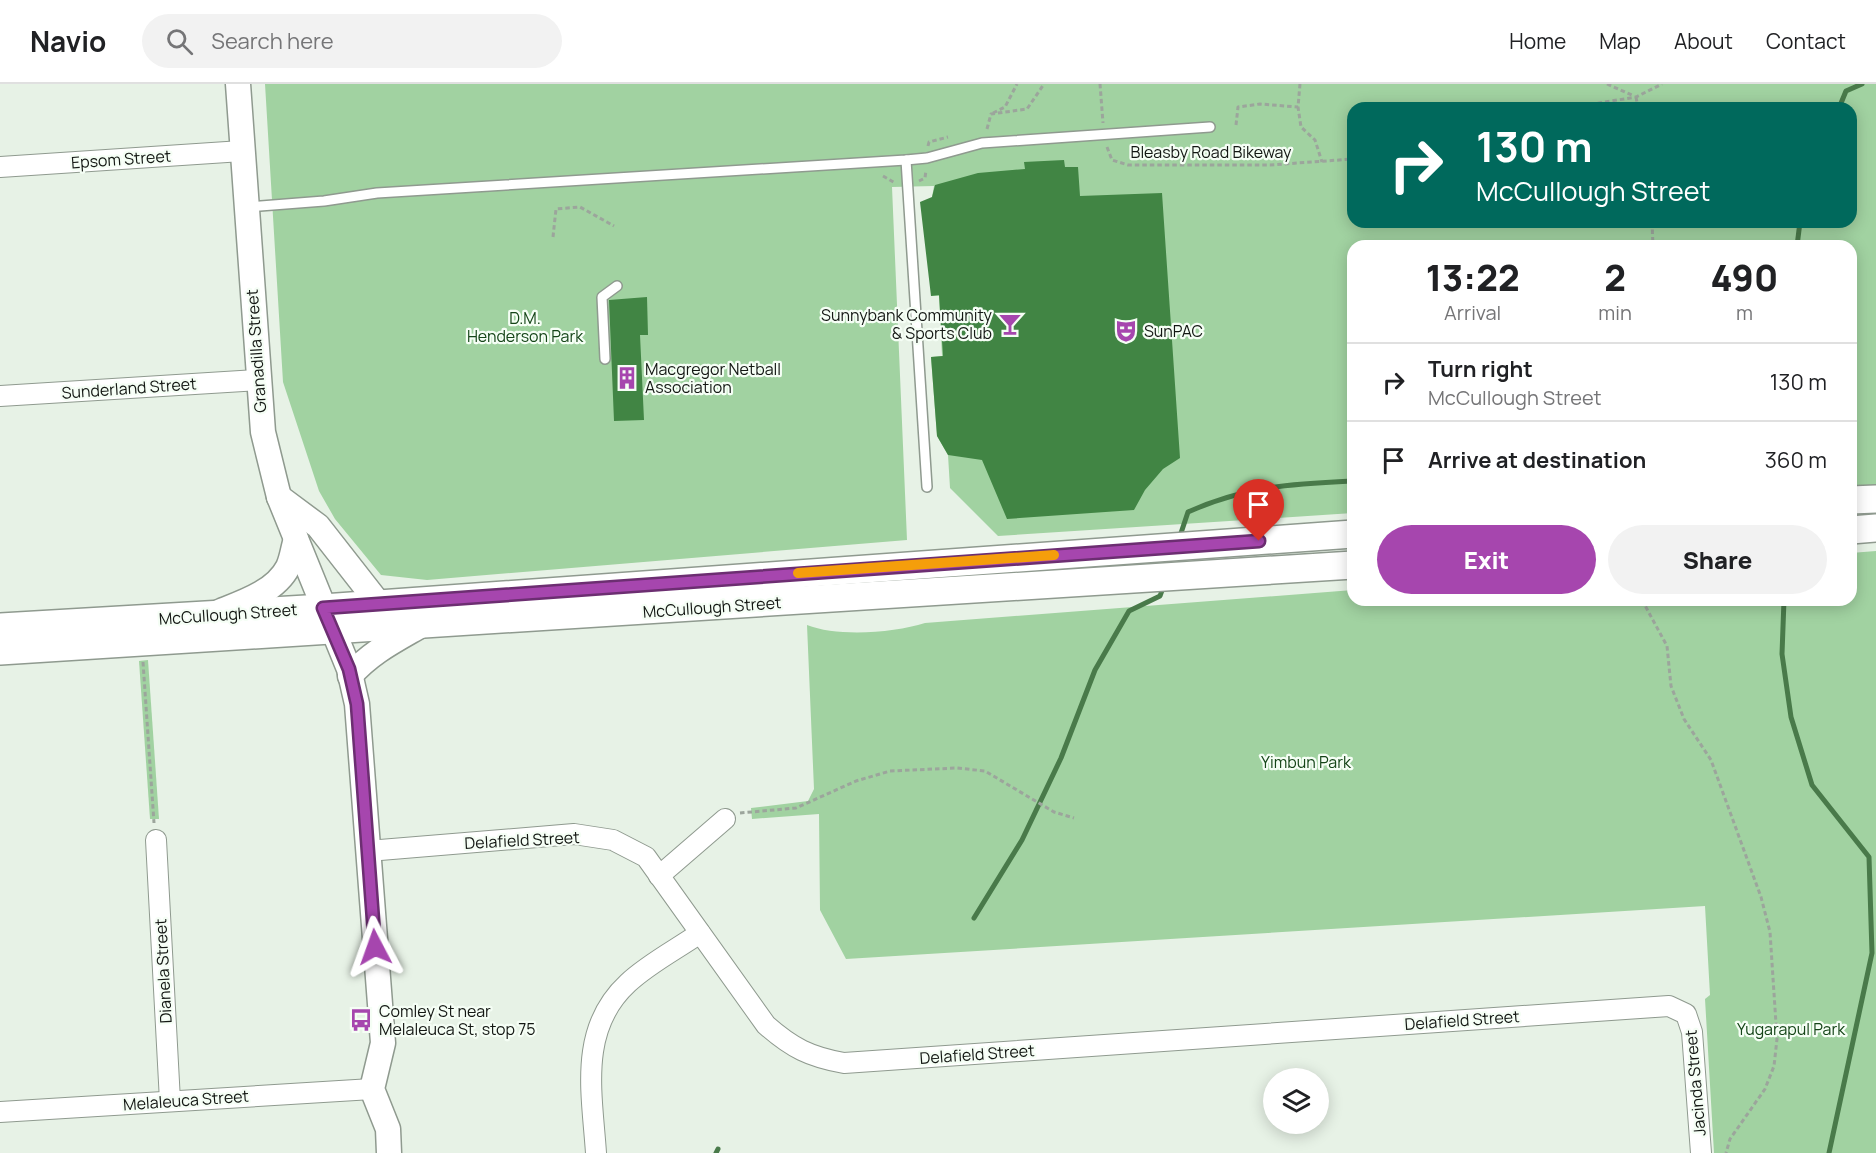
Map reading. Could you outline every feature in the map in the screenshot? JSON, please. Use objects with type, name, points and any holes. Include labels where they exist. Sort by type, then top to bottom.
[{"type":"main road","points":[[1857,500],[1876,499]]},
{"type":"main road","points":[[1857,530],[1876,528]]},
{"type":"main road","name":"McCullough Street","points":[[0,627],[212,615],[420,626],[933,578],[1177,546],[1347,534]]},
{"type":"main road","name":"McCullough Street","points":[[0,651],[328,620],[379,604],[933,578],[1167,578],[1347,565]]},
{"type":"street","name":"Granadilla Street","points":[[238,84],[245,207],[263,432],[279,497],[350,676],[357,704],[383,1042],[372,1089]]},
{"type":"street","name":"Epsom Street","points":[[0,167],[242,151]]},
{"type":"street","name":"Sunderland Street","points":[[0,396],[258,380]]},
{"type":"street","points":[[279,497],[318,526],[379,604]]},
{"type":"street","points":[[212,615],[249,600],[277,582],[289,567],[296,539]]},
{"type":"street","points":[[350,676],[363,661],[383,646],[420,626]]},
{"type":"street","points":[[659,876],[725,819]]},
{"type":"street","name":"Delafield Street","points":[[368,851],[574,834],[614,840],[646,857],[766,1025],[783,1040],[812,1057],[844,1064],[1669,1006],[1686,1014]]},
{"type":"street","name":"Dianela Street","points":[[156,840],[171,1101]]},
{"type":"street","points":[[596,1153],[590,1065],[594,1035],[606,1011],[627,983],[700,933]]},
{"type":"street","name":"Jacinda Street","points":[[1686,1014],[1692,1032],[1701,1153]]},
{"type":"street","points":[[372,1089],[385,1118],[389,1153]]},
{"type":"street","name":"Melaleuca Street","points":[[0,1112],[372,1089]]},
{"type":"lane","points":[[245,207],[324,201],[377,193],[906,160],[927,158],[982,142],[1210,126]]},
{"type":"lane","points":[[906,160],[927,488]]},
{"type":"lane","points":[[605,359],[602,297],[617,286]]},
{"type":"path","points":[[982,142],[991,114],[1005,107],[1017,84]]},
{"type":"path","points":[[991,114],[1027,109],[1044,84]]},
{"type":"path","name":"Bleasby Road Bikeway","points":[[1100,84],[1108,153],[1112,160],[1128,165],[1322,162],[1347,160]]},
{"type":"path","points":[[1300,84],[1298,107],[1302,127],[1315,140],[1322,162]]},
{"type":"path","points":[[1607,84],[1636,97]]},
{"type":"path","points":[[1605,102],[1636,97],[1662,84]]},
{"type":"path","points":[[1636,97],[1637,102]]},
{"type":"path","points":[[1236,125],[1238,107],[1260,104],[1298,107]]},
{"type":"path","points":[[554,237],[556,209],[580,207],[598,219],[614,225]]},
{"type":"path","points":[[1645,606],[1667,646],[1671,686],[1684,719],[1711,760],[1761,897],[1770,932],[1778,1039],[1774,1066],[1766,1089],[1730,1139],[1726,1153]]},
{"type":"path","points":[[143,656],[156,840]]},
{"type":"path","points":[[725,819],[744,811],[796,808],[856,781],[890,771],[957,768],[985,771],[1054,812],[1074,818]]},
{"type":"green space","name":"D.M. Henderson Park","points":[[265,84],[1876,84],[1876,487],[1857,489],[1857,240],[1347,240],[1347,513],[998,536],[950,488],[948,455],[937,436],[931,357],[942,356],[939,296],[931,296],[934,186],[892,187],[907,540],[427,580],[381,575],[335,519],[319,491],[283,382]]},
{"type":"green space","name":"Yimbun Park","points":[[1876,551],[1876,1153],[1714,1153],[1705,999],[1710,995],[1705,906],[846,959],[820,910],[819,814],[752,819],[751,808],[808,801],[814,789],[807,625],[834,631],[882,631],[925,623],[1347,590],[1347,606],[1857,606],[1857,553]]},
{"type":"green space","points":[[148,660],[159,819],[150,819],[139,661]]},
{"type":"building","points":[[1064,160],[1065,167],[1078,167],[1080,196],[1162,193],[1180,458],[1163,469],[1145,490],[1134,510],[1007,519],[982,460],[948,455],[937,436],[931,357],[943,356],[939,295],[931,296],[920,202],[932,197],[935,185],[978,173],[1025,169],[1024,162]]},
{"type":"building","name":"Macgregor Netball Association","points":[[647,297],[648,335],[640,335],[644,420],[614,421],[609,300]]},
{"type":"waterway","points":[[1841,102],[1846,91],[1862,84]]},
{"type":"waterway","points":[[1798,240],[1799,228]]},
{"type":"waterway","points":[[1179,539],[1188,512],[1209,503],[1269,488],[1347,481]]},
{"type":"waterway","points":[[974,918],[1022,840],[1061,758],[1095,670],[1129,611],[1160,596],[1164,585]]},
{"type":"waterway","points":[[1784,606],[1782,654],[1791,717],[1812,785],[1869,857],[1872,953],[1829,1153]]},
{"type":"waterway","points":[[716,1153],[718,1149]]},
{"type":"slow traffic","points":[[798,573],[1054,555]]},
{"type":"place","name":"Sunnybank Community & Sports Club","points":[[1010,324]]},
{"type":"place","name":"SunPAC","points":[[1126,331]]},
{"type":"place","name":"Macgregor Netball Association","points":[[627,378]]},
{"type":"place","name":"Comley St near Melaleuca St, stop 75","points":[[361,1020]]},
{"type":"route","points":[[375,947],[357,704],[349,669],[323,608],[1259,541]]},
{"type":"park label","name":"Yugarapul Park","points":[[1791,1029]]}]
